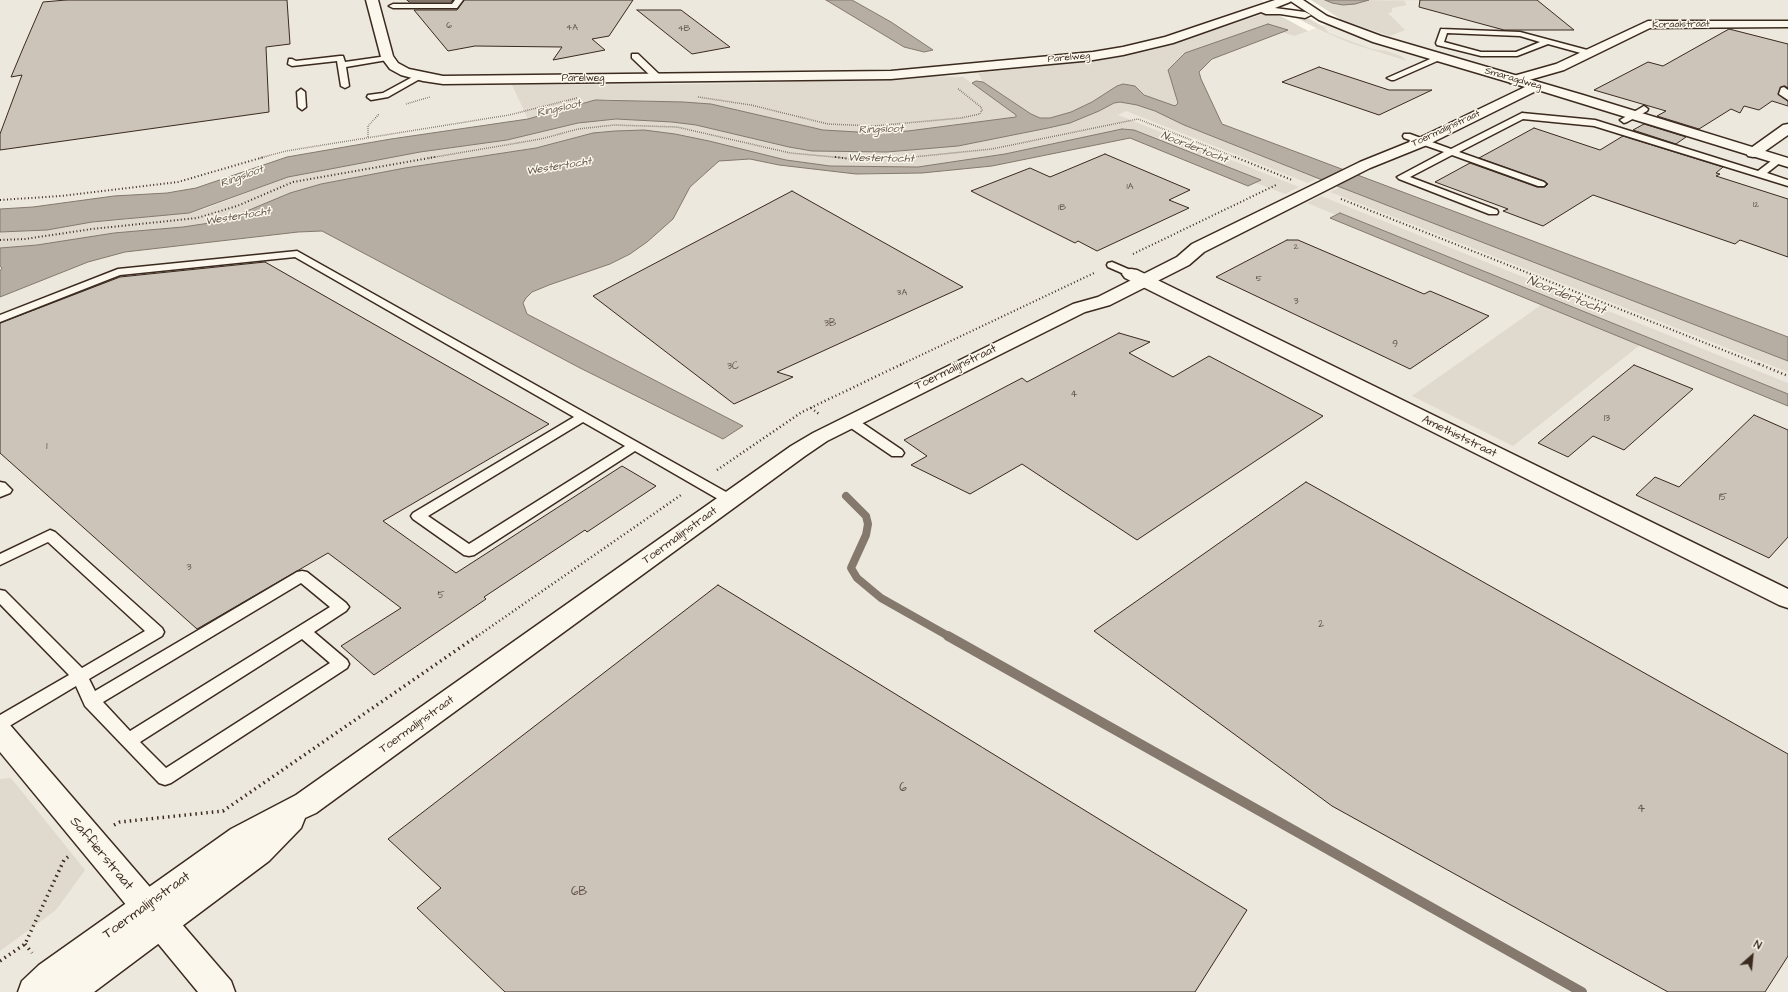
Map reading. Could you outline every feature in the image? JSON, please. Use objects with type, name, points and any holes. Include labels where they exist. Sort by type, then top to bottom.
[{"type":"street","name":"Parelweg","points":[[845,75],[1019,57],[1115,43],[1153,34],[1262,0]]},
{"type":"street","name":"Parelweg","points":[[388,58],[391,64],[399,70],[444,80],[659,79],[917,73],[1116,53],[1169,40],[1287,0]]},
{"type":"street","name":"Smaragdweg","points":[[1287,0],[1305,15]]},
{"type":"street","name":"Smaragdweg","points":[[1287,0],[1350,30],[1506,84],[1532,89],[1634,115],[1783,162]]},
{"type":"street","points":[[381,5],[388,58]]},
{"type":"street","name":"Smaragdweg","points":[[1255,12],[1280,11],[1305,15],[1354,37],[1435,60]]},
{"type":"street","name":"Koraalstraat","points":[[1506,84],[1560,67],[1648,25],[1788,24]]},
{"type":"street","name":"Koraalstraat","points":[[1532,89],[1548,81],[1560,67]]},
{"type":"street","name":"Toermalijnstraat","points":[[34,992],[50,976],[258,852],[306,804],[798,451],[850,421],[1078,308],[1104,301],[1137,277],[1183,261],[1198,248],[1361,167],[1422,142],[1532,89]]},
{"type":"street","name":"Toermalijnstraat","points":[[1361,167],[1407,136],[1437,120]]},
{"type":"street","points":[[1753,153],[1788,128]]},
{"type":"street","name":"Amethiststraat","points":[[1137,277],[1788,599]]},
{"type":"street","name":"Saffierstraat","points":[[0,733],[219,992]]},
{"type":"street","name":"Toermalijnstraat","points":[[67,992],[153,915]]},
{"type":"lane","points":[[381,5],[399,0]]},
{"type":"lane","points":[[381,5],[454,6],[459,0]]},
{"type":"lane","points":[[1546,42],[1517,54],[1481,54],[1440,43],[1444,31],[1520,34],[1588,53]]},
{"type":"lane","points":[[635,56],[659,79]]},
{"type":"lane","points":[[292,61],[292,64],[340,58],[345,86]]},
{"type":"lane","points":[[341,64],[388,58]]},
{"type":"lane","points":[[1391,78],[1435,60]]},
{"type":"lane","points":[[371,97],[385,94],[421,76]]},
{"type":"lane","points":[[301,92],[302,107]]},
{"type":"lane","points":[[1493,212],[1402,176],[1522,116],[1595,123],[1788,182]]},
{"type":"lane","points":[[1407,136],[1541,184]]},
{"type":"lane","points":[[1760,174],[1783,162]]},
{"type":"lane","points":[[0,319],[118,272],[297,254],[730,500]]},
{"type":"lane","points":[[1112,265],[1137,277]]},
{"type":"lane","points":[[583,417],[418,516],[469,551],[634,446]]},
{"type":"lane","points":[[850,421],[897,453]]},
{"type":"lane","points":[[0,486],[5,490],[0,493]]},
{"type":"lane","points":[[0,560],[50,535],[156,632],[0,722]]},
{"type":"lane","points":[[91,701],[302,576],[341,607],[128,740]]},
{"type":"lane","points":[[0,595],[80,676],[91,701],[165,778],[341,664],[303,631]]},
{"type":"path","points":[[404,105],[436,95],[465,80]]},
{"type":"path","points":[[696,97],[745,104],[828,124],[839,125],[893,125],[961,118],[980,114],[982,110],[981,107],[955,86]]},
{"type":"path","points":[[0,200],[61,196],[178,182],[286,150],[510,115],[581,98]]},
{"type":"path","points":[[368,137],[368,126],[374,118],[381,113]]},
{"type":"path","points":[[0,240],[25,239],[92,229],[197,218],[237,206],[293,182],[541,139],[578,129],[614,125],[677,127],[790,153],[851,159],[903,158],[992,149],[1138,119],[1319,188],[1788,376]]},
{"type":"shaded area","points":[[0,0],[1261,0],[1275,13],[1308,31],[1390,0],[1788,0],[1788,992],[0,992]]},
{"type":"shaded area","points":[[1311,0],[1325,0],[1335,4],[1355,4],[1369,0],[1429,1],[1404,1],[1407,5],[1392,8],[1392,12],[1388,13],[1405,30],[1390,36],[1342,20]]},
{"type":"shaded area","points":[[1267,13],[1275,13],[1308,31],[1294,36],[1282,32],[1287,30],[1168,70],[1178,103],[1175,106],[1155,101],[1141,92],[1117,86],[1092,102],[1071,112],[1050,118],[1040,118],[1031,114],[983,82],[978,73],[1086,61],[1149,51]]},
{"type":"shaded area","points":[[1287,13],[1310,19],[1324,27],[1329,33],[1372,49],[1387,51],[1401,56],[1407,61],[1350,43],[1318,29]]},
{"type":"shaded area","points":[[929,76],[963,77],[1016,115],[1016,117],[908,131],[844,132],[823,130],[711,104],[607,99],[585,102],[528,119],[512,85],[716,84],[894,79]]},
{"type":"shaded area","points":[[1120,102],[1138,105],[1155,111],[1184,125],[1318,178],[1308,183],[1126,111],[1118,115],[1299,187],[1285,194],[1256,183],[1260,180],[1134,130],[1122,129],[1005,154],[918,167],[830,166],[786,160],[675,134],[644,130],[615,131],[579,136],[536,148],[405,168],[321,184],[290,193],[223,221],[183,227],[114,233],[37,245],[0,248],[0,232],[47,230],[92,222],[124,220],[205,209],[288,177],[420,152],[507,140],[578,123],[616,119],[672,122],[696,125],[812,151],[887,152],[958,146],[1048,128],[1070,123],[1114,103]]},
{"type":"shaded area","points":[[1340,187],[1788,361],[1788,372],[1330,192]]},
{"type":"shaded area","points":[[1321,196],[1788,383],[1788,394],[1340,213],[1336,215],[1307,203]]},
{"type":"shaded area","points":[[1541,305],[1640,345],[1513,446],[1412,396]]},
{"type":"shaded area","points":[[11,778],[85,870],[56,910],[0,951],[0,779]]},
{"type":"water","points":[[826,0],[852,0],[891,22],[933,50],[924,52],[904,47]]},
{"type":"water","points":[[1325,0],[1369,0],[1355,4],[1343,5]]},
{"type":"water","name":"Ringsloot","points":[[1268,24],[1288,30],[1212,59],[1199,72],[1222,124],[1788,337],[1788,361],[1340,187],[1184,125],[1155,111],[1137,105],[1120,102],[1114,103],[1070,123],[1048,128],[958,146],[887,152],[812,151],[696,125],[672,122],[616,119],[578,123],[507,140],[420,152],[288,177],[189,213],[92,222],[47,230],[0,232],[0,209],[33,207],[114,196],[167,193],[196,188],[287,157],[391,139],[528,119],[595,100],[711,104],[823,130],[875,133],[908,131],[1016,117],[1016,115],[972,83],[976,81],[983,82],[1031,114],[1040,118],[1050,118],[1071,112],[1123,84],[1135,86],[1144,95],[1175,106],[1178,103],[1168,70],[1185,53]]},
{"type":"water","name":"Westertocht","points":[[1122,129],[1134,130],[1261,180],[1248,186],[1130,138],[992,166],[922,173],[856,174],[779,165],[750,159],[719,161],[690,187],[673,219],[647,242],[630,254],[610,264],[549,285],[532,292],[526,298],[523,303],[527,314],[743,426],[723,439],[580,368],[322,231],[298,232],[125,252],[88,262],[0,297],[0,271],[2,268],[0,266],[0,248],[37,245],[114,233],[183,227],[223,221],[290,193],[321,184],[405,168],[536,148],[593,133],[644,130],[675,134],[709,141],[786,160],[830,166],[918,167],[1005,154]]},
{"type":"water","points":[[1340,213],[1788,394],[1788,406],[1330,218]]},
{"type":"building","points":[[66,0],[287,0],[290,44],[266,47],[269,112],[0,150],[0,134],[22,75],[11,77],[43,2]]},
{"type":"building","points":[[407,0],[453,0],[451,2],[409,2]]},
{"type":"building","points":[[464,0],[633,0],[609,36],[592,39],[605,50],[553,60],[562,47],[475,46],[448,51],[414,10],[457,10]]},
{"type":"building","points":[[1420,0],[1537,0],[1574,30],[1504,30],[1419,7]]},
{"type":"building","points":[[637,10],[681,10],[730,47],[692,54]]},
{"type":"building","points":[[1729,29],[1788,44],[1788,88],[1785,86],[1781,87],[1778,94],[1788,101],[1788,106],[1772,101],[1759,110],[1744,106],[1740,113],[1731,109],[1699,129],[1657,116],[1666,111],[1594,90],[1648,62],[1663,66]]},
{"type":"building","points":[[1319,67],[1389,90],[1432,90],[1379,115],[1282,82]]},
{"type":"building","points":[[1644,124],[1686,137],[1676,144],[1633,130]]},
{"type":"building","points":[[1534,128],[1600,150],[1623,136],[1723,167],[1716,173],[1720,174],[1716,176],[1788,199],[1788,257],[1740,240],[1735,244],[1593,195],[1543,226],[1503,211],[1508,209],[1435,182],[1470,163],[1537,187],[1545,187],[1548,184],[1544,181],[1479,158]]},
{"type":"building","points":[[1105,154],[1190,190],[1169,200],[1189,208],[1097,251],[1078,241],[1075,243],[971,191],[1030,168],[1050,177]]},
{"type":"building","points":[[792,191],[963,287],[777,372],[793,377],[734,404],[593,296]]},
{"type":"building","points":[[1287,240],[1298,240],[1424,294],[1430,291],[1489,316],[1410,369],[1216,277]]},
{"type":"building","points":[[265,262],[549,424],[383,521],[456,573],[622,466],[656,486],[587,532],[585,530],[484,597],[486,599],[374,675],[341,646],[401,608],[328,553],[197,629],[0,453],[0,323],[120,277]]},
{"type":"building","points":[[1119,333],[1150,342],[1129,353],[1173,377],[1209,356],[1323,416],[1137,540],[1022,464],[970,494],[911,465],[927,456],[904,440],[1022,378],[1027,382]]},
{"type":"building","points":[[1634,365],[1693,389],[1624,450],[1593,436],[1568,457],[1538,443]]},
{"type":"building","points":[[1754,415],[1788,430],[1788,537],[1769,558],[1636,495],[1655,477],[1679,487]]},
{"type":"building","points":[[1306,482],[1788,754],[1788,956],[1765,992],[1668,992],[1332,806],[1094,631]]},
{"type":"building","points":[[718,585],[1247,910],[1195,992],[505,992],[417,908],[441,888],[388,839]]},
{"type":"waterway","points":[[846,496],[866,516],[868,524],[866,535],[851,568],[857,578],[881,598],[950,637]]},
{"type":"waterway","points":[[948,636],[1582,992]]},
{"type":"water label","name":"Noordertocht","points":[[1194,148]]},
{"type":"water label","name":"Noordertocht","points":[[1566,296]]}]
